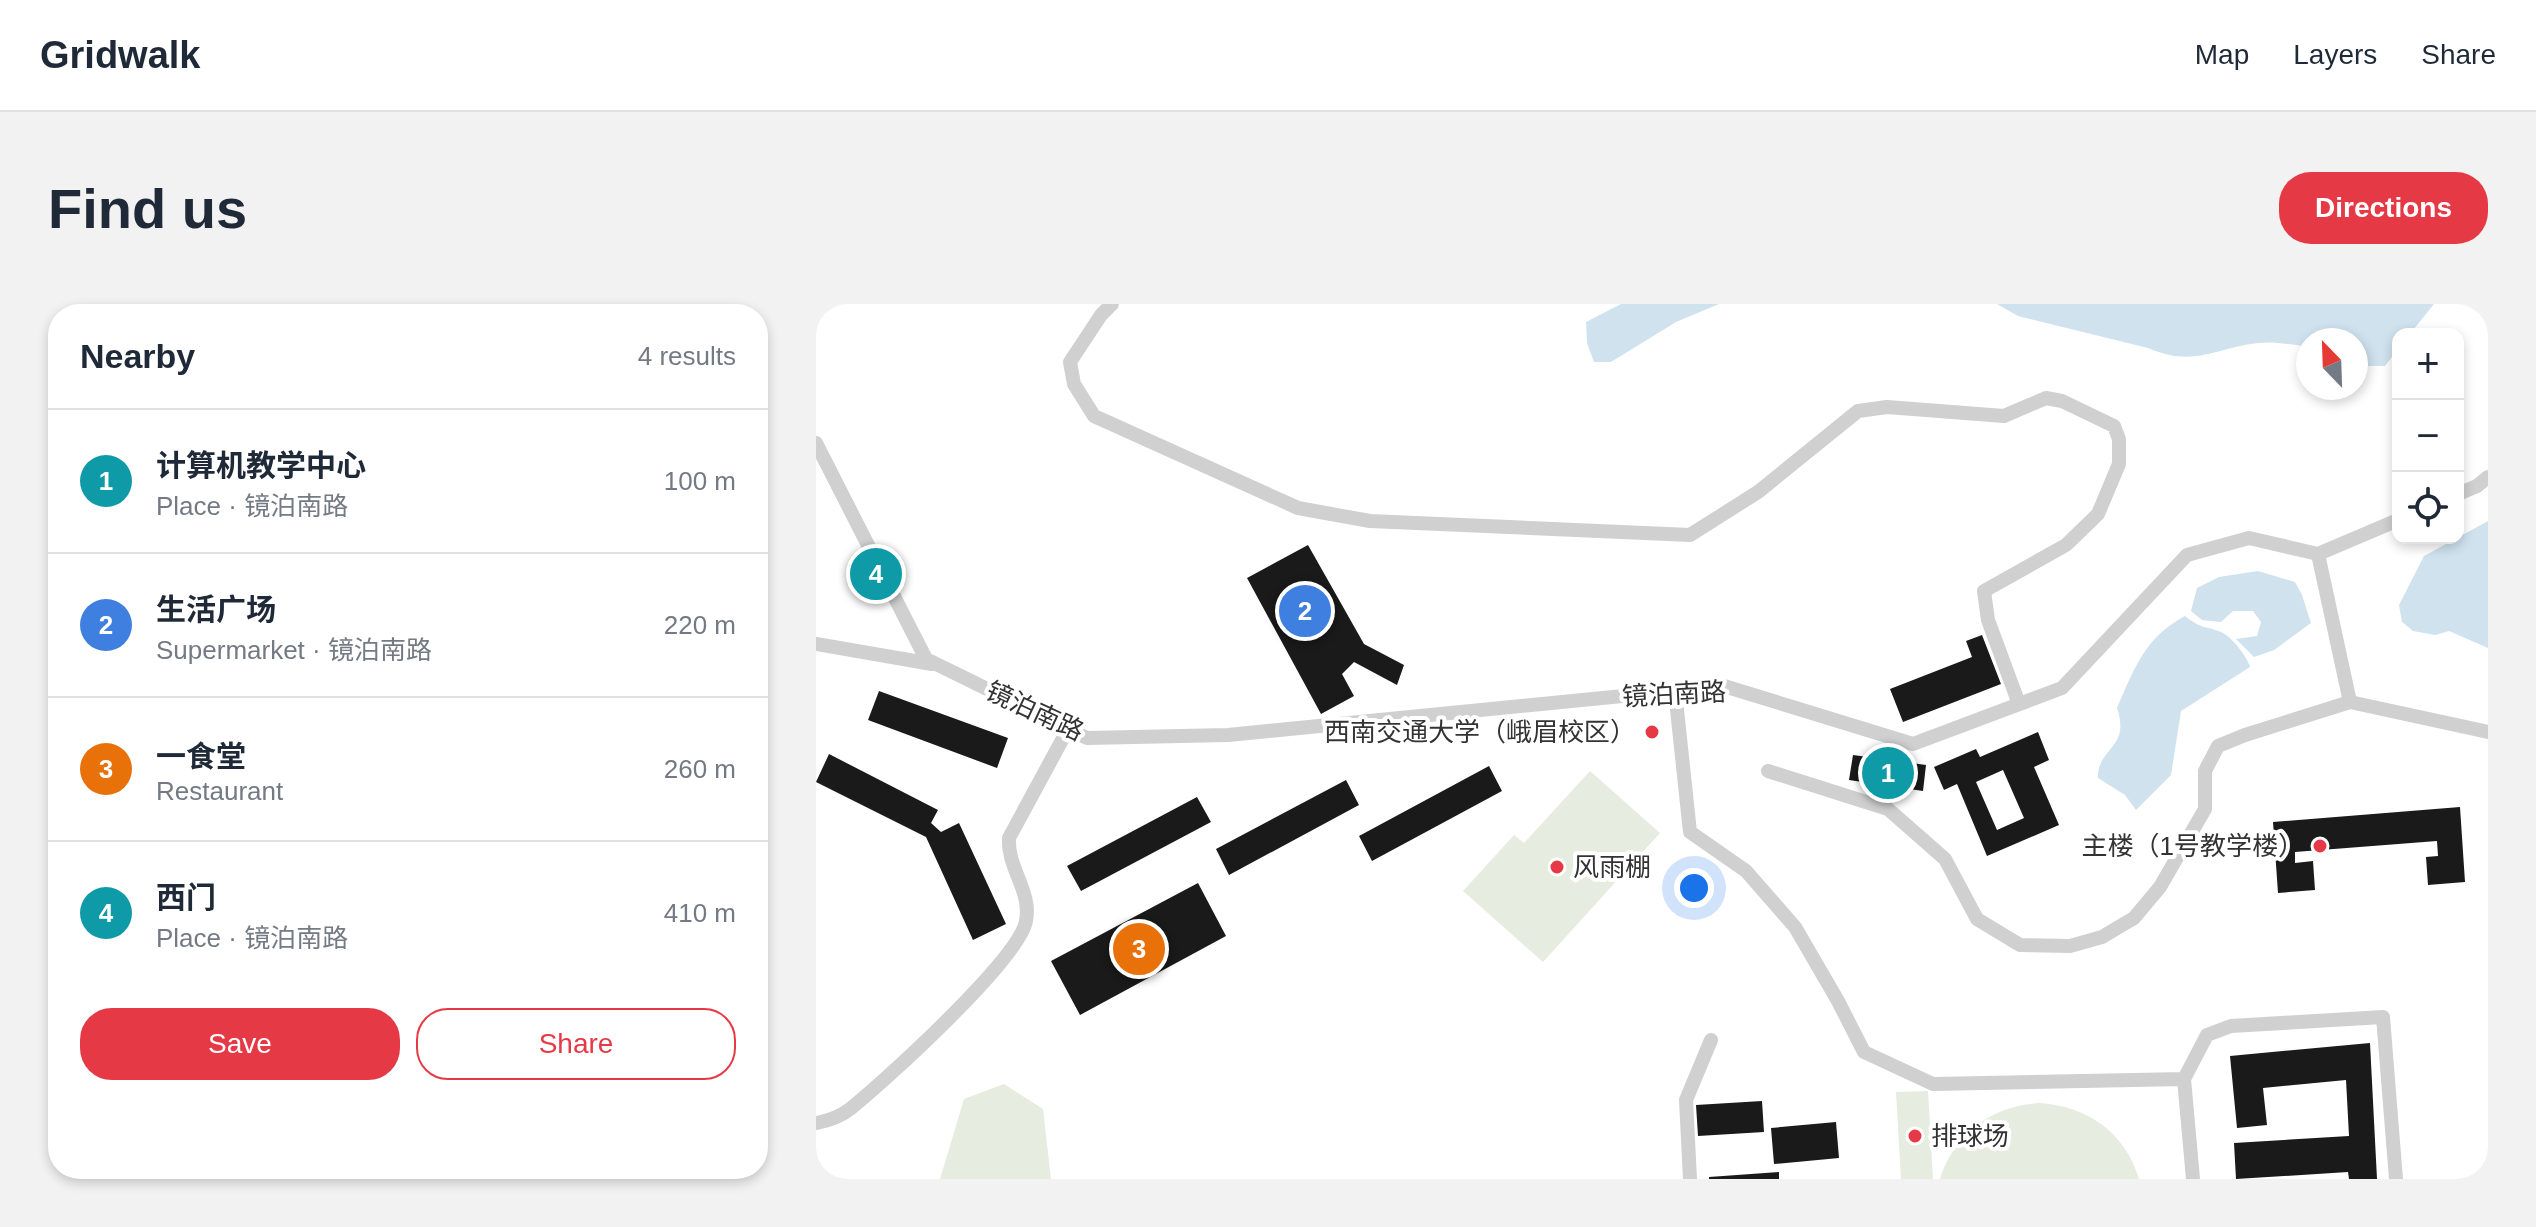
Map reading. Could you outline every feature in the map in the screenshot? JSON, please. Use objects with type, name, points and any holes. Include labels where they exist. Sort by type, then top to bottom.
[{"type":"street","points":[[1112,304],[1101,315],[1070,362],[1074,384],[1094,416],[1298,508],[1370,521],[1690,535],[1758,492],[1858,411],[1887,407],[2004,416],[2046,398],[2062,401],[2114,426],[2119,439],[2119,464],[2098,514],[2066,545],[1984,591],[1988,620],[2019,704]]},
{"type":"street","name":"镜泊南路","points":[[816,443],[926,659],[1087,738],[1228,735],[1724,686],[1913,744],[2062,688],[2187,555],[2249,538],[2318,554]]},
{"type":"street","points":[[2464,491],[2488,477]]},
{"type":"street","points":[[2350,702],[2318,554],[2392,523]]},
{"type":"street","points":[[816,644],[937,664]]},
{"type":"street","points":[[1675,691],[1690,832],[1746,871],[1795,927],[1864,1052],[1933,1084],[2184,1079]]},
{"type":"street","points":[[1768,771],[1888,809],[1945,859],[1977,919],[2020,945],[2070,946],[2102,937],[2134,918],[2160,887],[2205,809],[2205,771],[2218,746],[2350,702],[2488,732]]},
{"type":"street","points":[[816,1123],[847,1111],[931,1034],[1009,955],[1026,924],[1028,901],[1008,850],[1009,838],[1068,729]]},
{"type":"street","points":[[2193,1179],[2184,1079],[2207,1035],[2231,1026],[2383,1017],[2396,1179]]},
{"type":"street","points":[[1690,1179],[1686,1100],[1711,1040]]},
{"type":"shaded area","name":"风雨棚","points":[[1590,771],[1660,833],[1543,962],[1463,891],[1514,835],[1524,843]]},
{"type":"shaded area","points":[[1004,1084],[1043,1109],[1051,1179],[940,1179],[964,1099]]},
{"type":"shaded area","name":"排球场","points":[[1928,1091],[1933,1179],[1901,1179],[1896,1092]]},
{"type":"shaded area","points":[[2039,1103],[2073,1110],[2102,1124],[2124,1148],[2139,1179],[1940,1179],[1955,1148],[1977,1125],[2006,1110]]},
{"type":"water","points":[[1621,304],[1719,304],[1676,322],[1611,362],[1594,362],[1587,343],[1586,322]]},
{"type":"water","points":[[1997,304],[2434,304],[2415,328],[2392,328],[2392,357],[2385,366],[2368,366],[2368,328],[2296,328],[2296,345],[2258,343],[2191,357],[2164,354],[2018,316]]},
{"type":"water","points":[[2488,521],[2488,648],[2449,631],[2435,635],[2413,631],[2402,622],[2399,605],[2424,556],[2446,544],[2464,544],[2464,534]]},
{"type":"water","points":[[2258,571],[2295,582],[2311,623],[2274,650],[2254,657],[2236,639],[2257,636],[2261,622],[2253,611],[2233,611],[2221,622],[2202,620],[2191,611],[2197,588],[2219,577]]},
{"type":"water","points":[[2185,616],[2225,634],[2246,657],[2250,667],[2181,711],[2171,775],[2136,810],[2125,795],[2098,778],[2099,768],[2120,732],[2117,708],[2135,667],[2150,644],[2171,624]]},
{"type":"building","points":[[1308,545],[1364,644],[1404,665],[1397,685],[1354,662],[1342,674],[1354,696],[1321,714],[1247,578]]},
{"type":"building","points":[[1982,635],[2001,684],[1903,722],[1890,689],[1972,657],[1966,641]]},
{"type":"building","points":[[879,691],[1008,738],[997,768],[868,720]]},
{"type":"building","points":[[2038,732],[2049,760],[2034,767],[2059,825],[1987,856],[1957,784],[1944,790],[1934,767],[1976,749],[1980,757]],"holes":[[[2003,770],[2024,818],[1997,830],[1976,782]]]},
{"type":"building","points":[[829,754],[938,810],[931,823],[941,832],[959,823],[1006,924],[973,940],[926,837],[816,782]]},
{"type":"building","points":[[1853,755],[1926,765],[1923,791],[1849,780]]},
{"type":"building","points":[[1489,766],[1502,791],[1372,861],[1359,836]]},
{"type":"building","points":[[1346,780],[1359,805],[1229,875],[1216,849]]},
{"type":"building","points":[[1197,797],[1211,822],[1081,891],[1067,866]]},
{"type":"building","name":"主楼（1号教学楼）","points":[[2460,807],[2465,882],[2428,885],[2426,857],[2438,856],[2437,841],[2295,852],[2295,863],[2313,861],[2315,890],[2278,893],[2273,822]]},
{"type":"building","points":[[1198,883],[1226,936],[1080,1015],[1051,961]]},
{"type":"building","points":[[2370,1043],[2377,1179],[2349,1179],[2348,1172],[2236,1179],[2234,1143],[2349,1136],[2346,1080],[2263,1088],[2267,1125],[2237,1128],[2230,1056]]},
{"type":"building","points":[[1762,1101],[1764,1132],[1698,1136],[1696,1105]]},
{"type":"building","points":[[1836,1122],[1839,1158],[1774,1164],[1771,1128]]},
{"type":"building","points":[[1779,1172],[1779,1179],[1709,1179],[1709,1177]]},
{"type":"place","name":"西门","points":[[876,574]]},
{"type":"place","name":"生活广场","points":[[1305,611]]},
{"type":"place","name":"西南交通大学（峨眉校区）","points":[[1652,732]]},
{"type":"place","name":"计算机教学中心","points":[[1888,773]]},
{"type":"place","name":"主楼（1号教学楼）","points":[[2320,846]]},
{"type":"place","name":"风雨棚","points":[[1557,867]]},
{"type":"place","name":"一食堂","points":[[1139,949]]},
{"type":"place","name":"排球场","points":[[1915,1136]]}]
